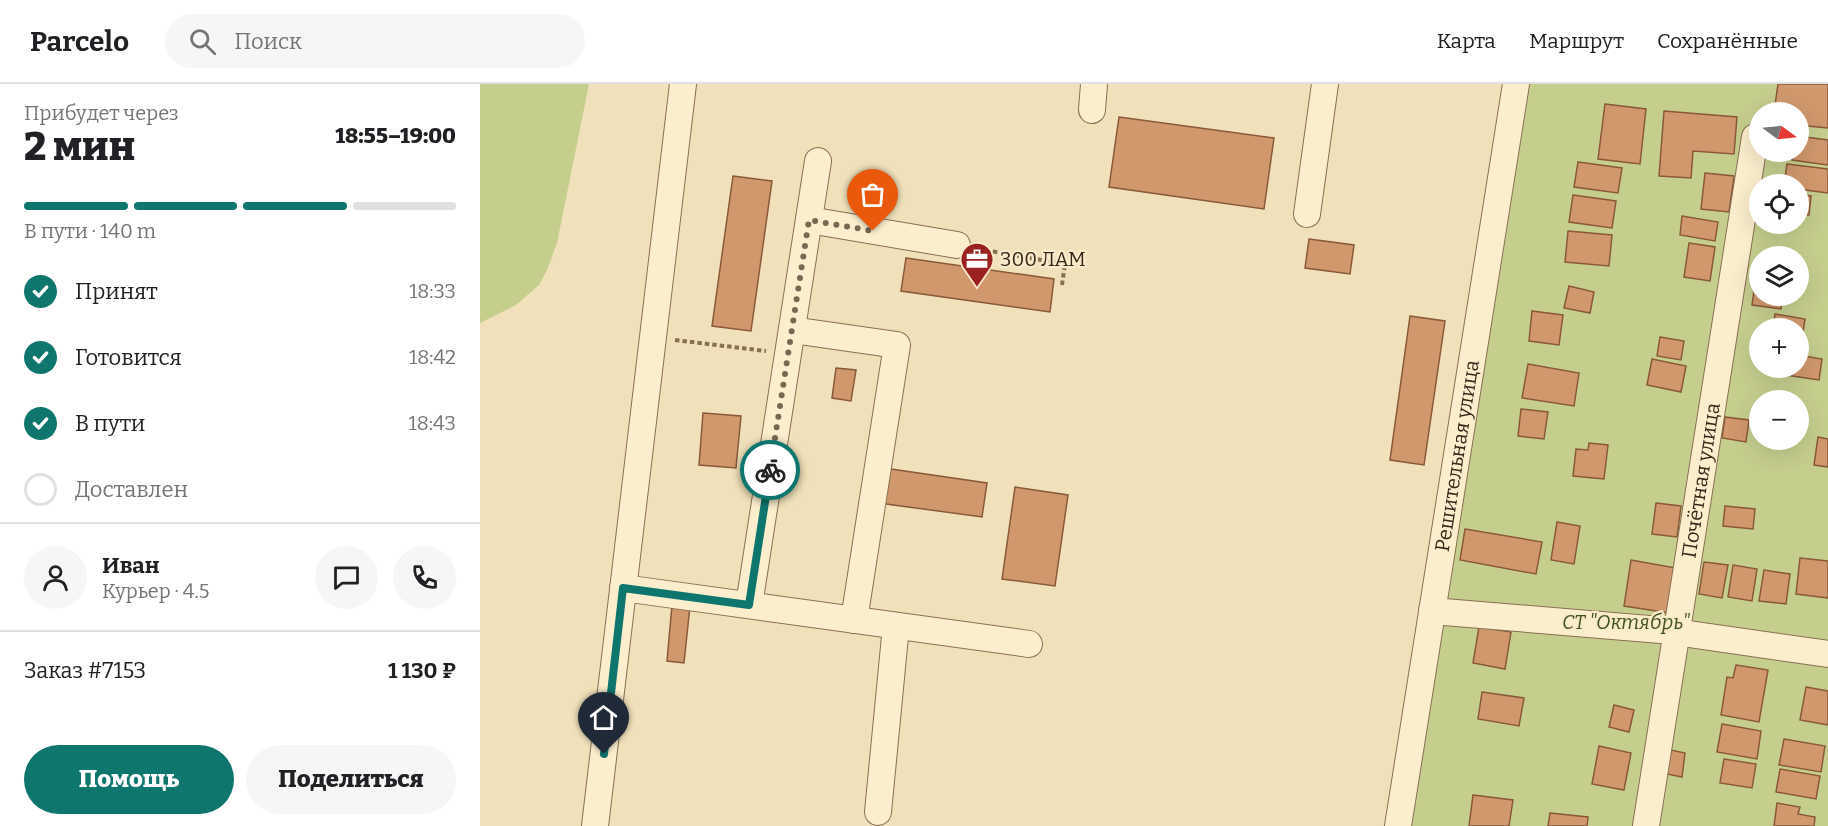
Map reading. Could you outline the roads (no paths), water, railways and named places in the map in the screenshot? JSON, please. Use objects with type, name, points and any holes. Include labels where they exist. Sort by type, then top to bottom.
[{"type":"lane","points":[[595,826],[683,84]]},
{"type":"lane","points":[[1092,110],[1095,84]]},
{"type":"lane","points":[[1307,214],[1325,84]]},
{"type":"lane","name":"Решительная улица","points":[[1398,826],[1516,84]]},
{"type":"lane","points":[[749,605],[818,161]]},
{"type":"lane","name":"Почётная улица","points":[[1646,826],[1751,162]]},
{"type":"lane","points":[[809,220],[957,245]]},
{"type":"lane","points":[[791,342],[897,345],[854,620]]},
{"type":"lane","points":[[623,588],[1029,644]]},
{"type":"lane","points":[[1432,611],[1678,632],[1828,654]]},
{"type":"lane","points":[[878,812],[896,626]]},
{"type":"place","name":"300 ЛАМ","points":[[977,288]]},
{"type":"park label","name":"СТ \"Октябрь\"","points":[[1626,622]]}]
